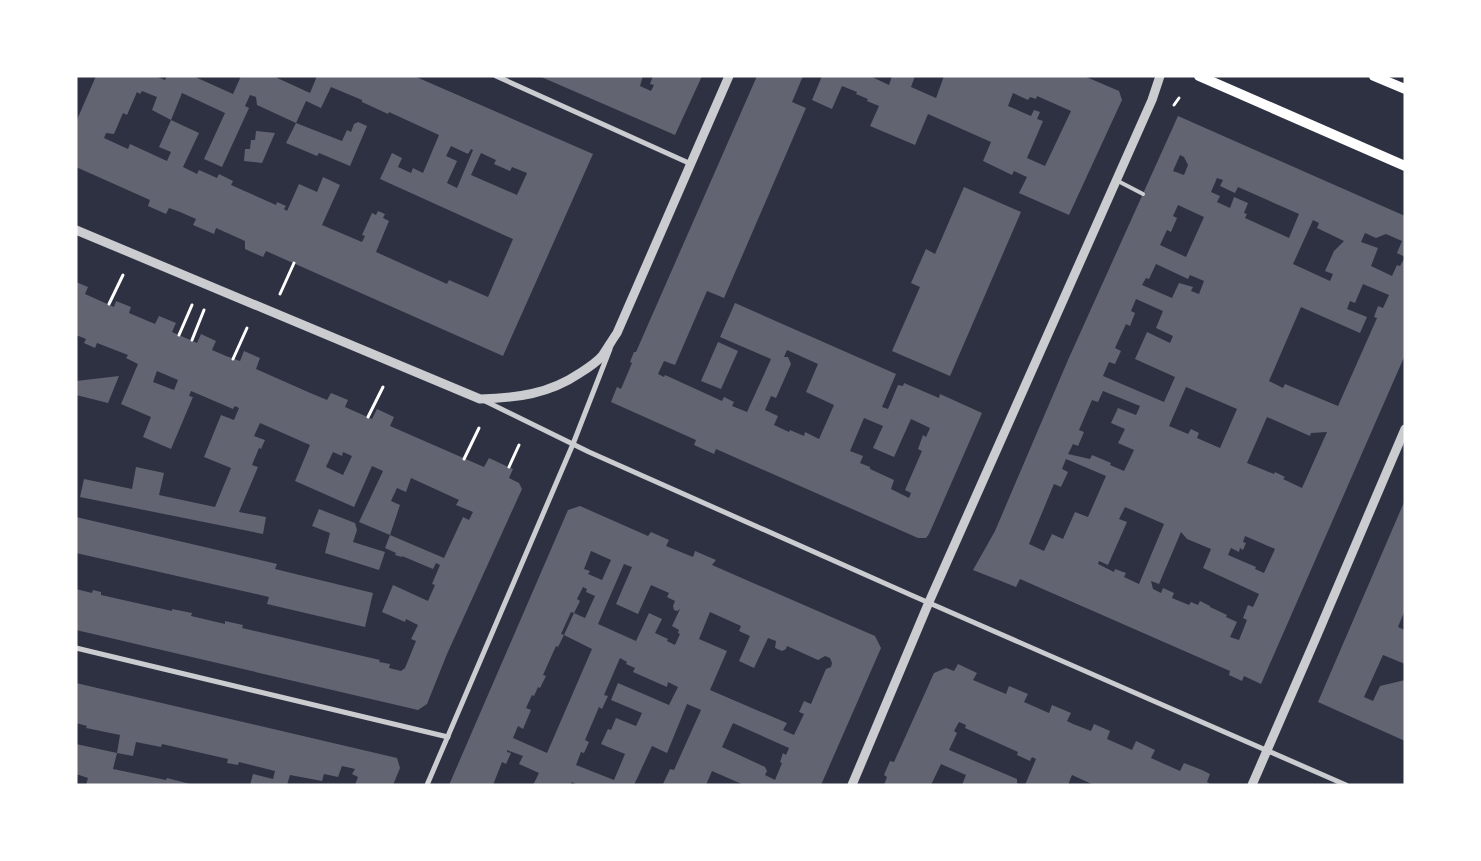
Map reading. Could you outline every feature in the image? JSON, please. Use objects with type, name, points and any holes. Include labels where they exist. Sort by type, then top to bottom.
[{"type":"main road","points":[[1199,76],[1405,166]]},
{"type":"main road","points":[[1374,76],[1405,89]]},
{"type":"street","points":[[496,76],[691,164]]},
{"type":"street","points":[[427,785],[573,444],[617,333],[729,76]]},
{"type":"street","points":[[852,785],[929,602],[1152,100],[1160,76]]},
{"type":"street","points":[[76,230],[480,399],[573,444],[1346,785]]},
{"type":"street","points":[[480,399],[528,395],[562,384],[591,366],[601,356],[617,333]]},
{"type":"street","points":[[1252,785],[1405,429]]},
{"type":"street","points":[[76,648],[448,737]]},
{"type":"lane","points":[[1116,180],[1143,194]]},
{"type":"path","points":[[1174,106],[1179,98]]},
{"type":"path","points":[[280,294],[294,263]]},
{"type":"path","points":[[109,304],[123,275]]},
{"type":"path","points":[[180,335],[192,304]]},
{"type":"path","points":[[192,340],[204,310]]},
{"type":"path","points":[[234,359],[247,328]]},
{"type":"path","points":[[368,417],[383,387]]},
{"type":"path","points":[[464,459],[479,428]]},
{"type":"path","points":[[509,467],[519,445]]},
{"type":"building","points":[[96,76],[155,76],[165,80],[167,76],[193,76],[233,94],[241,76],[273,76],[310,93],[317,76],[414,76],[593,154],[503,356],[266,251],[263,257],[245,249],[245,241],[216,228],[214,234],[193,225],[196,219],[169,208],[166,214],[148,206],[150,200],[76,167],[76,122]],"holes":[[[331,87],[362,100],[362,102],[388,114],[389,112],[439,135],[423,173],[413,168],[411,173],[398,167],[402,158],[392,153],[380,179],[513,239],[488,297],[449,280],[447,284],[376,252],[389,221],[383,218],[385,214],[378,211],[376,215],[372,213],[362,235],[365,236],[362,242],[322,225],[340,185],[323,177],[317,192],[299,184],[287,211],[284,209],[286,206],[277,202],[276,205],[231,185],[233,181],[219,174],[217,178],[199,170],[197,174],[183,167],[199,133],[171,120],[182,93],[225,113],[204,159],[222,167],[249,108],[245,106],[250,95],[256,97],[257,105],[296,123],[306,101],[321,108]],[[142,91],[157,97],[152,110],[171,120],[159,147],[171,152],[167,161],[130,144],[128,149],[104,138],[106,133],[114,134],[123,113],[127,115],[137,92],[140,94]],[[451,146],[468,154],[471,149],[473,150],[457,188],[447,183],[457,161],[446,156]],[[481,153],[496,160],[494,164],[510,171],[512,167],[527,173],[517,195],[471,175]]]},
{"type":"building","points":[[539,76],[643,76],[640,86],[651,91],[654,85],[650,84],[653,76],[702,76],[675,135]]},
{"type":"building","points":[[757,76],[803,76],[792,102],[806,108],[724,298],[707,291],[675,365],[664,361],[658,374],[664,377],[665,375],[722,401],[724,397],[734,402],[732,406],[747,412],[771,359],[720,337],[735,303],[896,374],[882,407],[888,409],[898,385],[903,386],[904,383],[939,398],[940,394],[982,413],[929,534],[926,538],[918,538],[716,449],[714,454],[694,445],[696,440],[611,402],[617,387],[621,389],[632,363],[630,362],[634,352],[636,352]],"holes":[[[787,350],[818,364],[806,392],[834,405],[819,439],[805,432],[804,436],[774,425],[778,416],[765,410],[771,396],[776,398],[791,364],[788,357],[784,357]],[[864,418],[883,426],[873,448],[894,457],[911,419],[930,428],[926,437],[923,435],[918,449],[922,451],[905,490],[911,493],[909,498],[891,489],[894,480],[860,463],[863,456],[850,451]]]},
{"type":"building","points":[[822,76],[870,76],[889,85],[892,76],[915,76],[911,87],[936,98],[944,76],[1084,76],[1119,91],[1122,100],[1069,215],[1019,193],[1027,177],[1014,171],[1012,175],[983,161],[991,142],[928,114],[915,145],[870,126],[879,106],[856,94],[857,92],[842,86],[832,109],[812,100]],"holes":[[[1013,93],[1028,100],[1030,97],[1036,99],[1037,96],[1071,111],[1045,166],[1027,158],[1043,121],[1037,119],[1040,112],[1034,110],[1031,116],[1008,106]]]},
{"type":"building","points":[[1178,116],[1405,216],[1405,257],[1405,355],[1261,684],[1244,676],[1242,681],[1229,675],[1230,671],[1020,579],[1016,587],[973,570],[995,531],[1068,360]],"holes":[[[1180,155],[1184,157],[1188,165],[1184,175],[1173,171]],[[1217,178],[1223,180],[1220,186],[1235,193],[1238,187],[1299,214],[1289,238],[1245,218],[1247,214],[1244,213],[1248,203],[1234,197],[1230,208],[1217,202],[1220,196],[1211,192]],[[1178,205],[1204,217],[1186,257],[1160,245],[1167,230],[1171,232],[1177,218],[1173,216]],[[1313,220],[1319,223],[1317,228],[1344,241],[1334,251],[1325,271],[1333,274],[1330,281],[1293,264]],[[1365,233],[1376,238],[1386,234],[1402,241],[1397,253],[1405,257],[1400,266],[1397,265],[1392,276],[1371,266],[1378,248],[1361,242]],[[1156,264],[1188,279],[1190,275],[1204,281],[1199,294],[1191,291],[1193,287],[1179,283],[1172,298],[1142,285],[1146,278],[1149,279]],[[1363,284],[1389,295],[1383,308],[1378,306],[1374,317],[1377,318],[1338,406],[1285,384],[1283,388],[1269,381],[1301,307],[1360,333],[1367,317],[1347,309],[1350,301],[1355,303]],[[1136,299],[1163,311],[1156,328],[1173,336],[1170,343],[1147,332],[1135,359],[1175,377],[1164,402],[1103,376],[1109,362],[1115,364],[1121,351],[1115,348],[1126,324],[1130,326],[1135,313],[1131,311]],[[1186,387],[1237,409],[1220,448],[1197,438],[1199,433],[1191,429],[1188,434],[1169,426]],[[1103,391],[1140,406],[1136,415],[1118,408],[1111,423],[1125,429],[1118,443],[1134,450],[1124,471],[1092,455],[1090,459],[1068,454],[1073,444],[1078,446],[1084,432],[1079,430],[1092,400],[1098,402]],[[1267,417],[1310,436],[1311,433],[1327,432],[1302,488],[1283,479],[1285,477],[1275,472],[1274,474],[1247,463]],[[1066,459],[1106,476],[1088,517],[1075,512],[1063,539],[1052,534],[1044,551],[1029,544],[1054,484],[1061,487],[1068,472],[1062,469]],[[1125,507],[1164,524],[1139,584],[1124,577],[1126,573],[1115,569],[1114,572],[1098,564],[1099,561],[1108,565],[1127,522],[1119,519]],[[1181,532],[1187,539],[1211,549],[1203,568],[1259,594],[1253,607],[1248,605],[1243,618],[1247,620],[1239,640],[1230,637],[1237,622],[1226,617],[1227,615],[1200,601],[1198,605],[1191,602],[1189,605],[1172,598],[1174,593],[1163,588],[1161,593],[1153,589],[1151,581],[1159,584]],[[1245,536],[1275,549],[1264,573],[1255,569],[1256,567],[1228,555],[1231,548],[1239,552],[1240,548],[1243,550],[1246,543],[1243,542]]]},
{"type":"building","points":[[358,122],[367,126],[350,166],[319,153],[317,156],[286,143],[296,123],[342,141],[347,130],[351,132],[354,124]]},
{"type":"building","points":[[256,131],[275,133],[262,163],[244,161],[245,149],[250,149],[251,140],[255,140]]},
{"type":"building","points":[[964,187],[1021,212],[950,376],[892,351],[920,287],[911,283],[926,249],[935,254]]},
{"type":"building","points":[[76,282],[88,287],[85,294],[114,307],[116,301],[131,307],[129,313],[155,324],[159,316],[176,323],[172,332],[197,343],[201,334],[216,341],[212,350],[226,356],[240,361],[244,351],[260,358],[256,369],[308,392],[327,400],[331,393],[348,400],[345,407],[372,419],[377,409],[394,417],[390,426],[484,467],[489,458],[513,469],[509,478],[519,483],[522,489],[447,654],[427,704],[418,710],[76,630],[76,589],[92,593],[93,590],[101,592],[101,595],[172,611],[172,609],[192,613],[191,616],[225,624],[225,621],[243,625],[242,628],[380,660],[379,662],[390,664],[389,668],[401,671],[405,668],[416,641],[411,639],[418,625],[406,619],[405,622],[382,612],[393,585],[428,601],[435,585],[432,584],[440,565],[436,563],[433,569],[395,555],[396,553],[385,548],[390,535],[359,522],[383,471],[372,466],[354,507],[295,481],[310,445],[260,423],[254,436],[265,440],[261,449],[259,448],[252,465],[258,467],[239,512],[266,517],[263,534],[80,497],[84,479],[132,489],[136,467],[164,473],[159,495],[215,507],[231,468],[204,457],[221,415],[234,420],[239,408],[235,406],[233,409],[191,391],[189,396],[193,397],[171,449],[143,437],[151,417],[121,404],[138,364],[126,358],[128,355],[97,343],[95,348],[84,343],[86,339],[76,335]],"holes":[[[157,371],[178,380],[174,390],[153,382]],[[333,452],[342,456],[343,452],[352,456],[343,475],[326,467]],[[411,478],[459,500],[456,505],[473,512],[469,520],[463,517],[444,558],[390,535],[400,505],[391,501],[397,488],[406,492]]]},
{"type":"building","points":[[718,342],[738,351],[721,389],[701,381]]},
{"type":"building","points":[[119,376],[108,403],[76,395],[76,381]]},
{"type":"building","points":[[1405,500],[1405,610],[1398,627],[1405,630],[1405,664],[1383,655],[1364,697],[1373,701],[1380,686],[1405,680],[1405,741],[1318,702]]},
{"type":"building","points":[[580,506],[648,536],[651,532],[669,540],[666,546],[693,557],[695,551],[716,560],[712,565],[875,636],[881,648],[821,785],[744,785],[712,771],[706,785],[663,784],[670,769],[674,770],[701,710],[687,704],[667,753],[652,746],[634,785],[578,785],[572,782],[570,785],[533,785],[539,773],[519,764],[523,756],[507,750],[507,752],[511,753],[506,764],[502,762],[493,785],[449,785],[568,510]],"holes":[[[591,551],[611,560],[602,580],[588,574],[590,571],[584,569]],[[624,564],[632,567],[616,604],[638,614],[651,585],[669,593],[667,597],[675,601],[674,610],[680,609],[672,626],[679,630],[678,633],[680,634],[675,645],[667,641],[668,639],[655,633],[662,619],[649,613],[636,641],[598,624]],[[583,587],[587,589],[586,592],[595,596],[585,618],[574,613],[580,601],[577,599]],[[571,612],[574,613],[564,635],[561,634]],[[710,612],[741,626],[739,631],[750,636],[739,661],[754,668],[768,638],[776,641],[775,648],[782,651],[787,646],[818,660],[825,656],[830,658],[831,667],[826,669],[811,704],[804,701],[799,712],[804,714],[794,735],[783,730],[787,723],[710,690],[727,651],[699,639]],[[564,635],[592,649],[547,753],[513,738],[518,726],[523,729],[531,710],[526,708],[532,695],[534,696],[538,687],[540,688],[546,676],[543,675],[556,646],[558,647]],[[620,658],[627,662],[626,664],[635,668],[633,672],[667,687],[668,682],[678,687],[669,705],[618,683],[611,700],[642,713],[636,726],[616,718],[611,730],[608,729],[601,744],[625,754],[614,780],[576,765],[581,752],[584,753],[589,742],[585,740],[599,707],[602,709],[608,696],[604,695]],[[733,723],[789,748],[786,755],[783,753],[780,762],[782,763],[775,780],[765,775],[767,771],[765,767],[722,747]]]},
{"type":"building","points":[[319,509],[355,523],[357,530],[353,542],[385,552],[379,570],[325,553],[330,533],[312,526]]},
{"type":"building","points":[[76,517],[277,564],[275,569],[373,593],[365,627],[267,604],[269,597],[76,553]]},
{"type":"building","points":[[958,664],[977,673],[973,680],[1006,694],[1009,686],[1028,694],[1024,702],[1049,713],[1052,705],[1071,713],[1067,721],[1091,731],[1094,724],[1110,731],[1107,739],[1132,750],[1136,741],[1155,750],[1151,758],[1180,771],[1184,763],[1202,770],[1210,774],[1207,782],[1212,785],[1094,785],[1072,775],[1068,785],[1025,785],[1036,759],[1032,757],[1030,761],[1017,755],[1018,752],[965,728],[966,725],[959,722],[954,731],[957,733],[949,750],[1017,779],[1017,783],[1021,785],[962,785],[966,775],[941,764],[931,785],[884,785],[887,777],[884,775],[890,761],[894,762],[934,673],[946,668],[954,671]]},
{"type":"building","points":[[76,683],[397,758],[400,768],[393,785],[355,785],[358,777],[352,774],[355,769],[342,766],[338,777],[324,774],[322,781],[290,775],[287,785],[250,785],[253,774],[273,779],[275,771],[239,762],[238,765],[227,763],[228,759],[162,744],[161,747],[136,742],[133,756],[117,753],[120,735],[86,728],[87,726],[76,723]]},
{"type":"building","points":[[76,744],[117,753],[113,769],[166,780],[167,778],[194,785],[86,785],[88,778],[76,774]]}]
